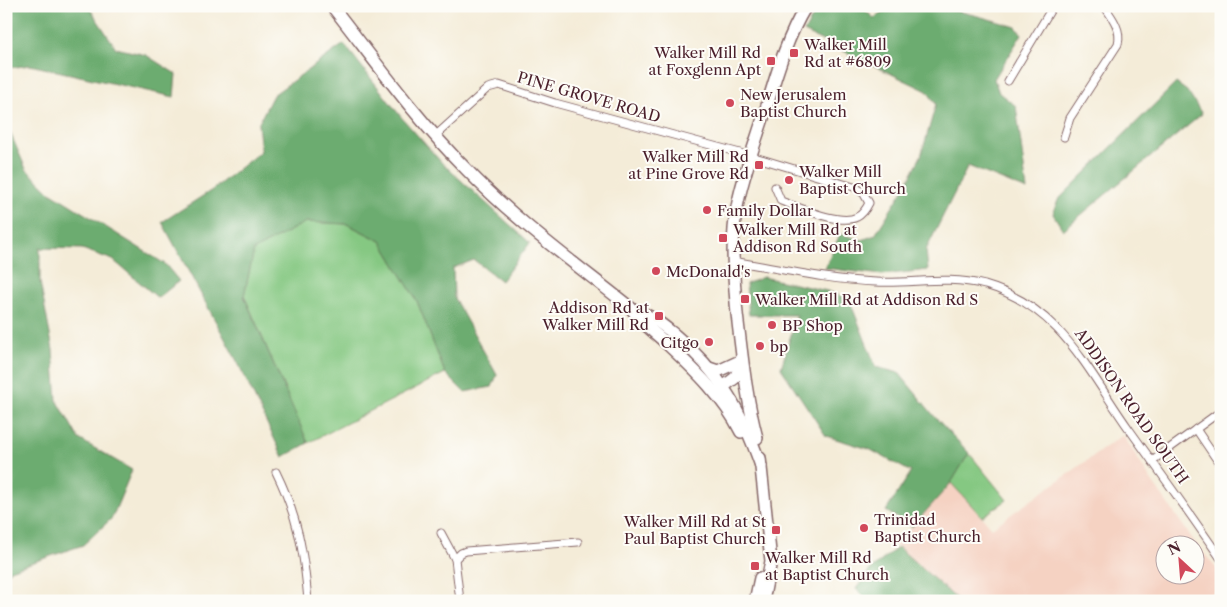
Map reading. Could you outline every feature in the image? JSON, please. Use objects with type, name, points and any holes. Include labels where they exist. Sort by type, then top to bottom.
[{"type":"main road","points":[[332,6],[435,136],[495,198],[632,309],[642,321],[690,366],[720,390]]},
{"type":"main road","points":[[763,601],[771,561],[761,470],[742,360],[734,278],[733,238],[736,208],[777,71],[806,6]]},
{"type":"main road","points":[[632,309],[647,314],[661,324],[690,347],[709,368],[720,390],[742,418],[761,470]]},
{"type":"main road","points":[[709,368],[718,371],[742,360]]},
{"type":"main road","points":[[720,390],[736,378],[742,360]]},
{"type":"main road","points":[[755,601],[768,542]]},
{"type":"street","points":[[1008,81],[1053,6]]},
{"type":"street","points":[[1064,138],[1070,118],[1118,44],[1119,34],[1104,6]]},
{"type":"street","name":"PINE GROVE ROAD","points":[[435,136],[488,88],[499,85],[555,103],[751,156],[857,188],[869,202],[863,213],[847,220],[822,215],[782,201],[775,187]]},
{"type":"street","name":"ADDISON ROAD SOUTH","points":[[733,261],[823,277],[865,282],[888,283],[942,279],[962,281],[985,285],[1013,297],[1046,318],[1074,347],[1221,559]]},
{"type":"street","points":[[1152,461],[1221,411]]},
{"type":"street","points":[[1196,429],[1221,466]]},
{"type":"street","points":[[276,472],[292,507],[299,531],[308,601]]},
{"type":"street","points":[[441,534],[456,558],[460,601]]},
{"type":"street","points":[[456,558],[460,553],[466,551],[578,542]]},
{"type":"shaded area","points":[[1123,435],[1151,480],[1189,534],[1154,534],[1154,584],[1204,584],[1204,553],[1221,574],[1221,589],[1198,601],[959,601],[896,545],[951,483],[992,528]]},
{"type":"green space","points":[[6,6],[88,6],[116,48],[146,55],[176,74],[174,97],[30,65],[9,68],[8,128],[26,169],[50,192],[165,264],[179,281],[158,298],[113,260],[82,249],[40,248],[40,282],[53,350],[57,400],[79,439],[132,470],[112,518],[83,545],[10,570],[6,578]]},
{"type":"green space","points":[[819,6],[860,6],[874,18],[884,11],[891,9],[921,6],[937,8],[970,14],[1016,27],[1022,34],[994,79],[999,93],[1016,106],[1027,190],[968,166],[926,250],[928,270],[882,275],[825,268],[840,234],[862,240],[875,235],[905,187],[921,156],[936,104],[927,91],[804,32]]},
{"type":"green space","points":[[344,44],[402,118],[442,163],[530,243],[501,281],[474,260],[453,268],[454,298],[497,375],[492,387],[464,392],[445,373],[417,301],[381,241],[347,224],[306,222],[254,250],[244,296],[308,443],[283,457],[238,363],[162,222],[212,190],[261,151],[258,124],[273,95]]},
{"type":"green space","points":[[1176,83],[1187,91],[1202,114],[1063,230],[1053,214],[1058,200]]},
{"type":"green space","points":[[306,222],[347,224],[381,241],[417,301],[445,373],[308,443],[244,295],[254,250]]},
{"type":"green space","points":[[763,277],[827,291],[849,299],[876,367],[899,373],[935,417],[969,453],[951,483],[912,527],[886,511],[911,472],[869,449],[826,436],[781,368],[797,315],[749,315],[746,284]]},
{"type":"green space","points":[[969,453],[1007,500],[982,517],[951,483]]},
{"type":"green space","points":[[898,547],[959,601],[868,601],[856,589],[869,571]]},
{"type":"place","name":"Walker Mill Rd at #6809","points":[[794,53]]},
{"type":"place","name":"Walker Mill Rd at Foxglenn Apt","points":[[771,61]]},
{"type":"place","name":"New Jerusalem Baptist Church","points":[[730,103]]},
{"type":"place","name":"Walker Mill Rd at Pine Grove Rd","points":[[759,165]]},
{"type":"place","name":"Walker Mill Baptist Church","points":[[789,180]]},
{"type":"place","name":"Family Dollar","points":[[707,210]]},
{"type":"place","name":"Walker Mill Rd at Addison Rd South","points":[[723,238]]},
{"type":"place","name":"McDonald's","points":[[656,271]]},
{"type":"place","name":"Walker Mill Rd at Addison Rd S","points":[[745,299]]},
{"type":"place","name":"Addison Rd at Walker Mill Rd","points":[[659,316]]},
{"type":"place","name":"BP Shop","points":[[772,325]]},
{"type":"place","name":"Citgo","points":[[709,342]]},
{"type":"place","name":"bp","points":[[760,346]]},
{"type":"place","name":"Trinidad Baptist Church","points":[[864,528]]},
{"type":"place","name":"Walker Mill Rd at St Paul Baptist Church","points":[[776,530]]},
{"type":"place","name":"Walker Mill Rd at Baptist Church","points":[[755,566]]}]
